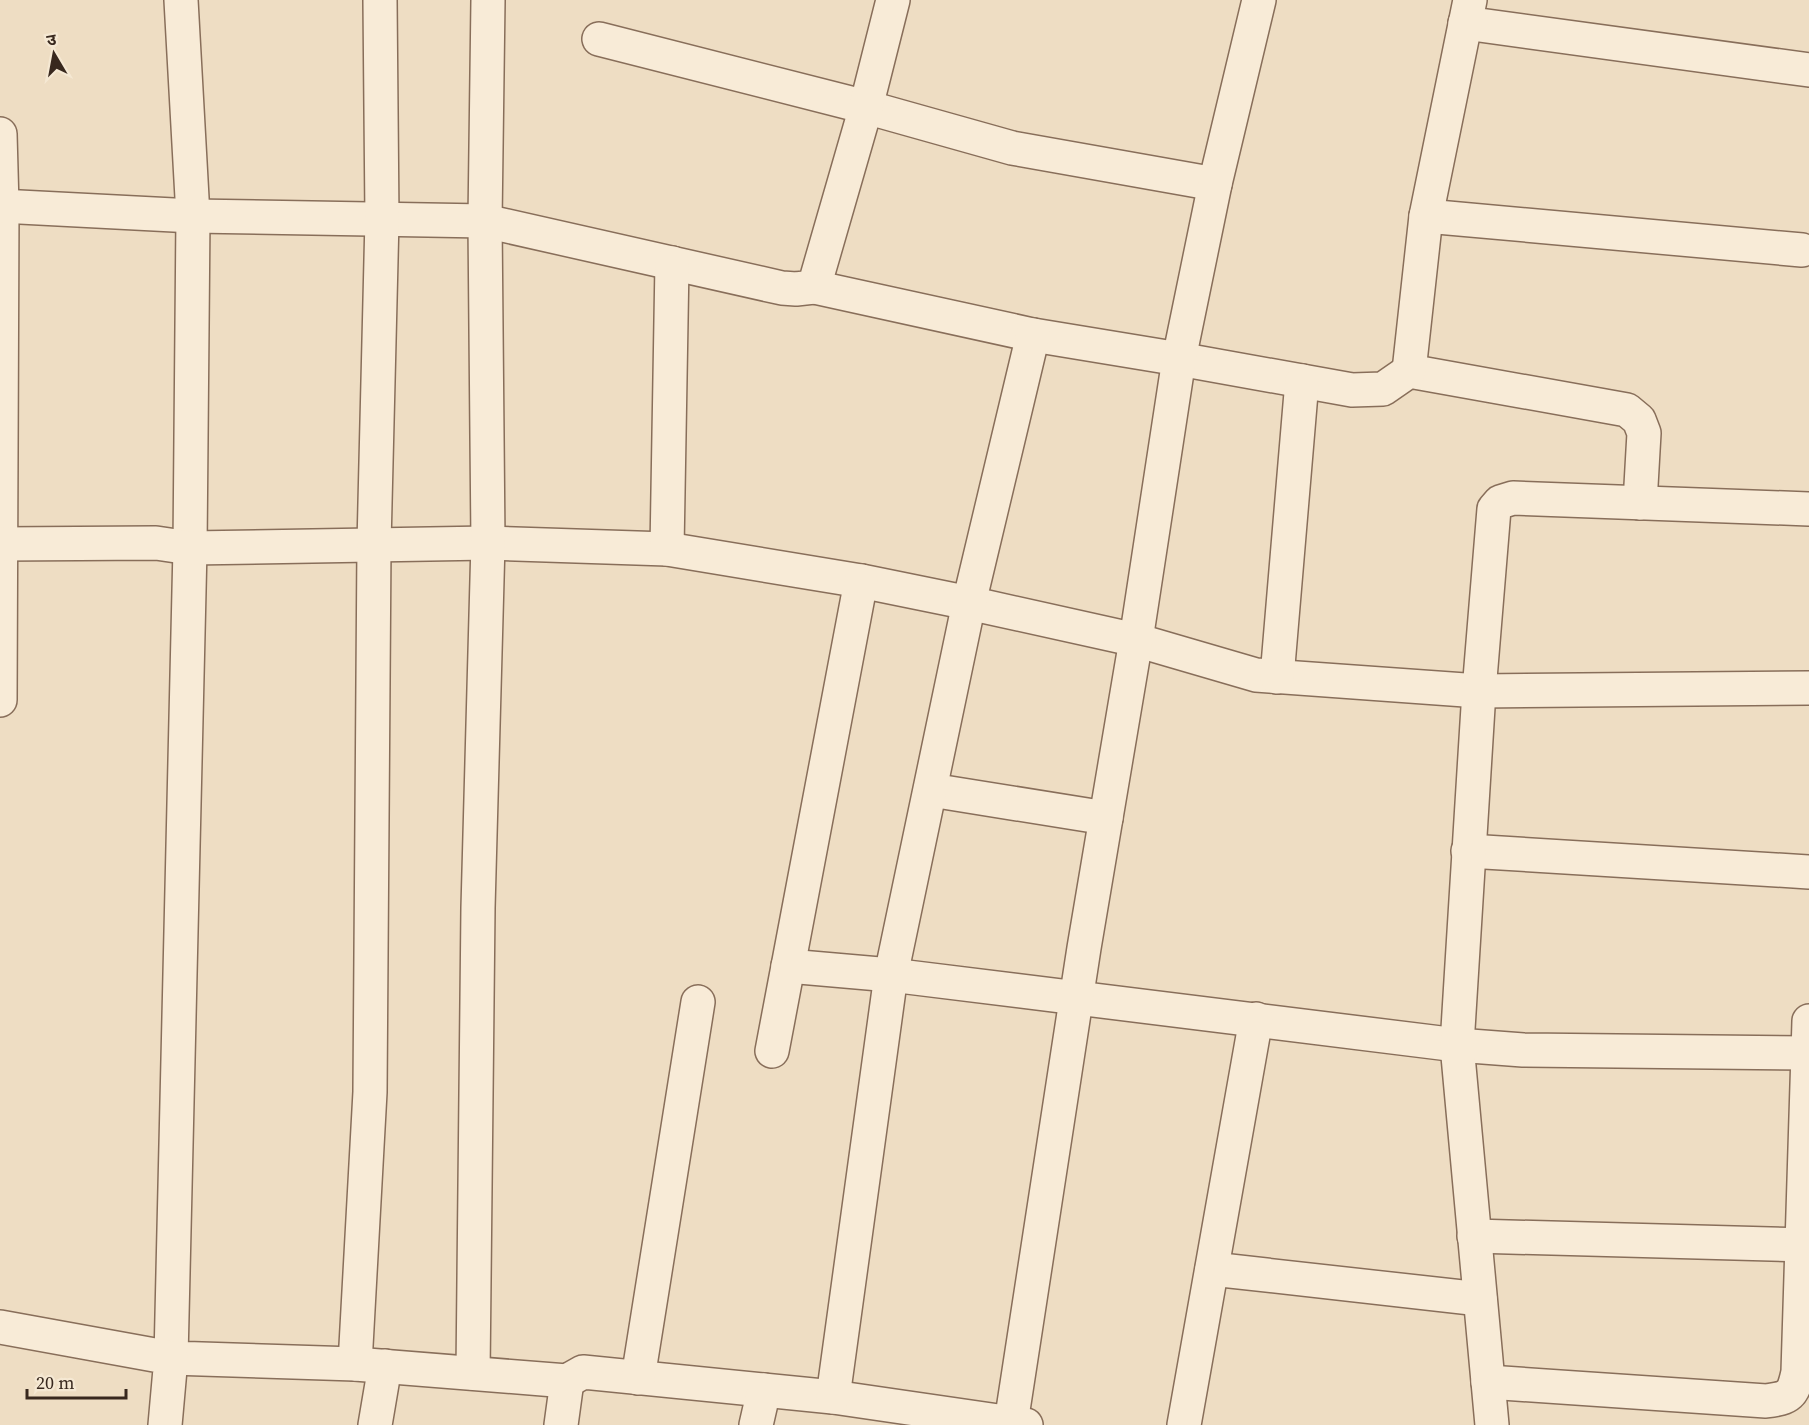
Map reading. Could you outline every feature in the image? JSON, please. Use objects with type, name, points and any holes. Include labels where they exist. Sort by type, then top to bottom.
[{"type":"street","points":[[165,1425],[171,1358],[190,548],[193,216],[181,0]]},
{"type":"street","points":[[375,1425],[370,1365],[370,1092],[374,544],[382,219],[380,0]]},
{"type":"street","points":[[473,1373],[478,908],[488,543],[485,221],[488,0]]},
{"type":"street","points":[[814,286],[867,107],[893,0]]},
{"type":"street","points":[[0,1328],[171,1358],[370,1365],[567,1381],[583,1372],[833,1397],[1019,1424],[1076,999],[1136,640],[1179,359],[1215,184],[1259,0]]},
{"type":"street","points":[[1410,371],[1426,216],[1468,12],[1809,70]]},
{"type":"street","points":[[599,39],[867,107],[1012,148],[1215,184]]},
{"type":"street","points":[[0,134],[0,700]]},
{"type":"street","points":[[1,206],[193,216],[485,221],[782,288],[796,289],[814,286],[1033,335],[1302,381],[1367,391],[1383,390],[1410,371],[1627,410],[1639,420],[1644,433],[1640,503]]},
{"type":"street","points":[[1426,216],[1802,250]]},
{"type":"street","points":[[667,549],[672,263]]},
{"type":"street","points":[[833,1397],[891,975],[969,603],[1033,335]]},
{"type":"street","points":[[1277,677],[1302,381]]},
{"type":"street","points":[[1492,1425],[1457,1045],[1479,691],[1494,509],[1500,502],[1513,498],[1809,509]]},
{"type":"street","points":[[0,544],[156,543],[190,548],[488,543],[667,549],[861,581],[969,603],[1136,640],[1256,675],[1479,691],[1809,688]]},
{"type":"street","points":[[772,1051],[861,581]]},
{"type":"street","points":[[931,790],[1106,818]]},
{"type":"street","points":[[1468,851],[1809,872]]},
{"type":"street","points":[[788,966],[891,975],[1457,1045],[1523,1050],[1809,1053]]},
{"type":"street","points":[[638,1378],[698,1002]]},
{"type":"street","points":[[1184,1425],[1256,1019]]},
{"type":"street","points":[[1488,1382],[1766,1401],[1785,1399],[1794,1389],[1798,1372],[1806,1245],[1809,1021]]},
{"type":"street","points":[[1474,1236],[1806,1245]]},
{"type":"street","points":[[1212,1269],[1480,1299]]},
{"type":"street","points":[[561,1425],[567,1381]]},
{"type":"street","points":[[756,1425],[764,1390]]}]
